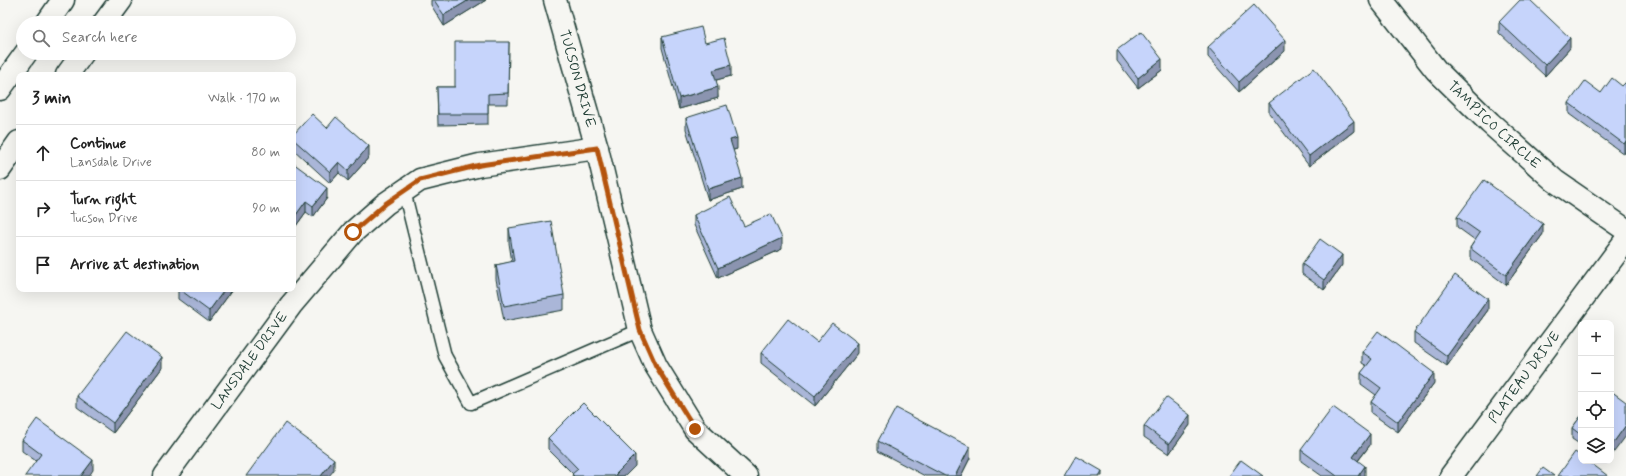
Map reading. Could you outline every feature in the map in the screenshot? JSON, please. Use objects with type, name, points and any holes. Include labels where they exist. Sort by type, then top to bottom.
[{"type":"street","points":[[52,16],[63,0]]},
{"type":"street","points":[[109,16],[121,0]]},
{"type":"street","name":"TUCSON DRIVE","points":[[555,0],[597,148],[640,330],[656,366],[695,429],[746,476]]},
{"type":"street","name":"TAMPICO CIRCLE","points":[[1382,0],[1436,70],[1490,122],[1556,181],[1626,230]]},
{"type":"street","points":[[0,89],[21,60]]},
{"type":"street","points":[[69,72],[78,60]]},
{"type":"street","points":[[0,169],[16,146]]},
{"type":"street","name":"LANSDALE DRIVE","points":[[165,476],[291,305],[353,232],[385,204],[420,180],[480,165],[597,148]]},
{"type":"street","name":"PLATEAU DRIVE","points":[[1451,476],[1626,240]]},
{"type":"lane","points":[[404,191],[445,356],[471,403],[640,330]]},
{"type":"building","points":[[434,0],[469,0],[444,15]]},
{"type":"building","points":[[1520,0],[1530,0],[1570,38],[1545,65],[1499,22]]},
{"type":"building","points":[[1254,5],[1285,40],[1239,82],[1208,47]]},
{"type":"building","points":[[701,27],[705,43],[724,38],[731,65],[713,70],[718,87],[679,98],[662,37]]},
{"type":"building","points":[[1141,32],[1162,59],[1138,78],[1117,50]]},
{"type":"building","points":[[455,42],[509,42],[508,93],[488,94],[488,114],[438,114],[437,87],[455,87]]},
{"type":"building","points":[[1314,68],[1354,121],[1309,156],[1269,103]]},
{"type":"building","points":[[1612,78],[1622,86],[1626,82],[1626,141],[1624,144],[1569,103],[1585,81],[1601,93]]},
{"type":"building","points":[[727,105],[737,138],[730,140],[742,178],[708,189],[686,118]]},
{"type":"building","points":[[312,114],[327,128],[336,117],[369,146],[348,170],[339,162],[330,172],[296,142],[296,132]]},
{"type":"building","points":[[296,165],[327,188],[313,206],[306,201],[296,215]]},
{"type":"building","points":[[1484,180],[1543,224],[1506,275],[1470,248],[1480,233],[1457,217]]},
{"type":"building","points":[[730,197],[744,226],[771,214],[782,238],[718,268],[694,215]]},
{"type":"building","points":[[551,221],[564,295],[504,306],[496,265],[514,261],[509,228]]},
{"type":"building","points":[[1320,239],[1342,255],[1324,280],[1302,264]]},
{"type":"building","points":[[1455,275],[1488,299],[1447,356],[1414,332]]},
{"type":"building","points":[[183,292],[223,292],[209,311]]},
{"type":"building","points":[[788,319],[817,342],[832,323],[858,343],[815,396],[761,353]]},
{"type":"building","points":[[127,331],[162,357],[113,423],[77,396]]},
{"type":"building","points":[[1378,331],[1434,373],[1398,422],[1371,402],[1381,388],[1361,373],[1372,359],[1362,352]]},
{"type":"building","points":[[1614,393],[1626,402],[1626,425],[1614,442]]},
{"type":"building","points":[[1166,397],[1190,415],[1169,444],[1144,426]]},
{"type":"building","points":[[583,403],[635,455],[614,476],[574,476],[572,474],[578,469],[548,438]]},
{"type":"building","points":[[1333,407],[1370,434],[1353,457],[1365,466],[1358,476],[1337,476],[1301,450]]},
{"type":"building","points":[[896,408],[970,447],[955,476],[945,476],[878,441]]},
{"type":"building","points":[[37,419],[93,460],[81,476],[25,476],[41,454],[22,440]]},
{"type":"building","points":[[1578,420],[1578,433],[1572,428]]},
{"type":"building","points":[[285,423],[334,459],[321,476],[246,476]]},
{"type":"building","points":[[1575,452],[1578,454],[1578,464],[1592,464],[1608,476],[1558,476]]},
{"type":"building","points":[[1076,456],[1102,471],[1099,476],[1064,476]]},
{"type":"building","points":[[1241,460],[1263,476],[1229,476]]},
{"type":"building","points":[[1543,468],[1554,476],[1537,476]]},
{"type":"route","points":[[353,232],[385,204],[420,180],[480,165],[597,148],[640,330],[656,366],[695,429]]}]
